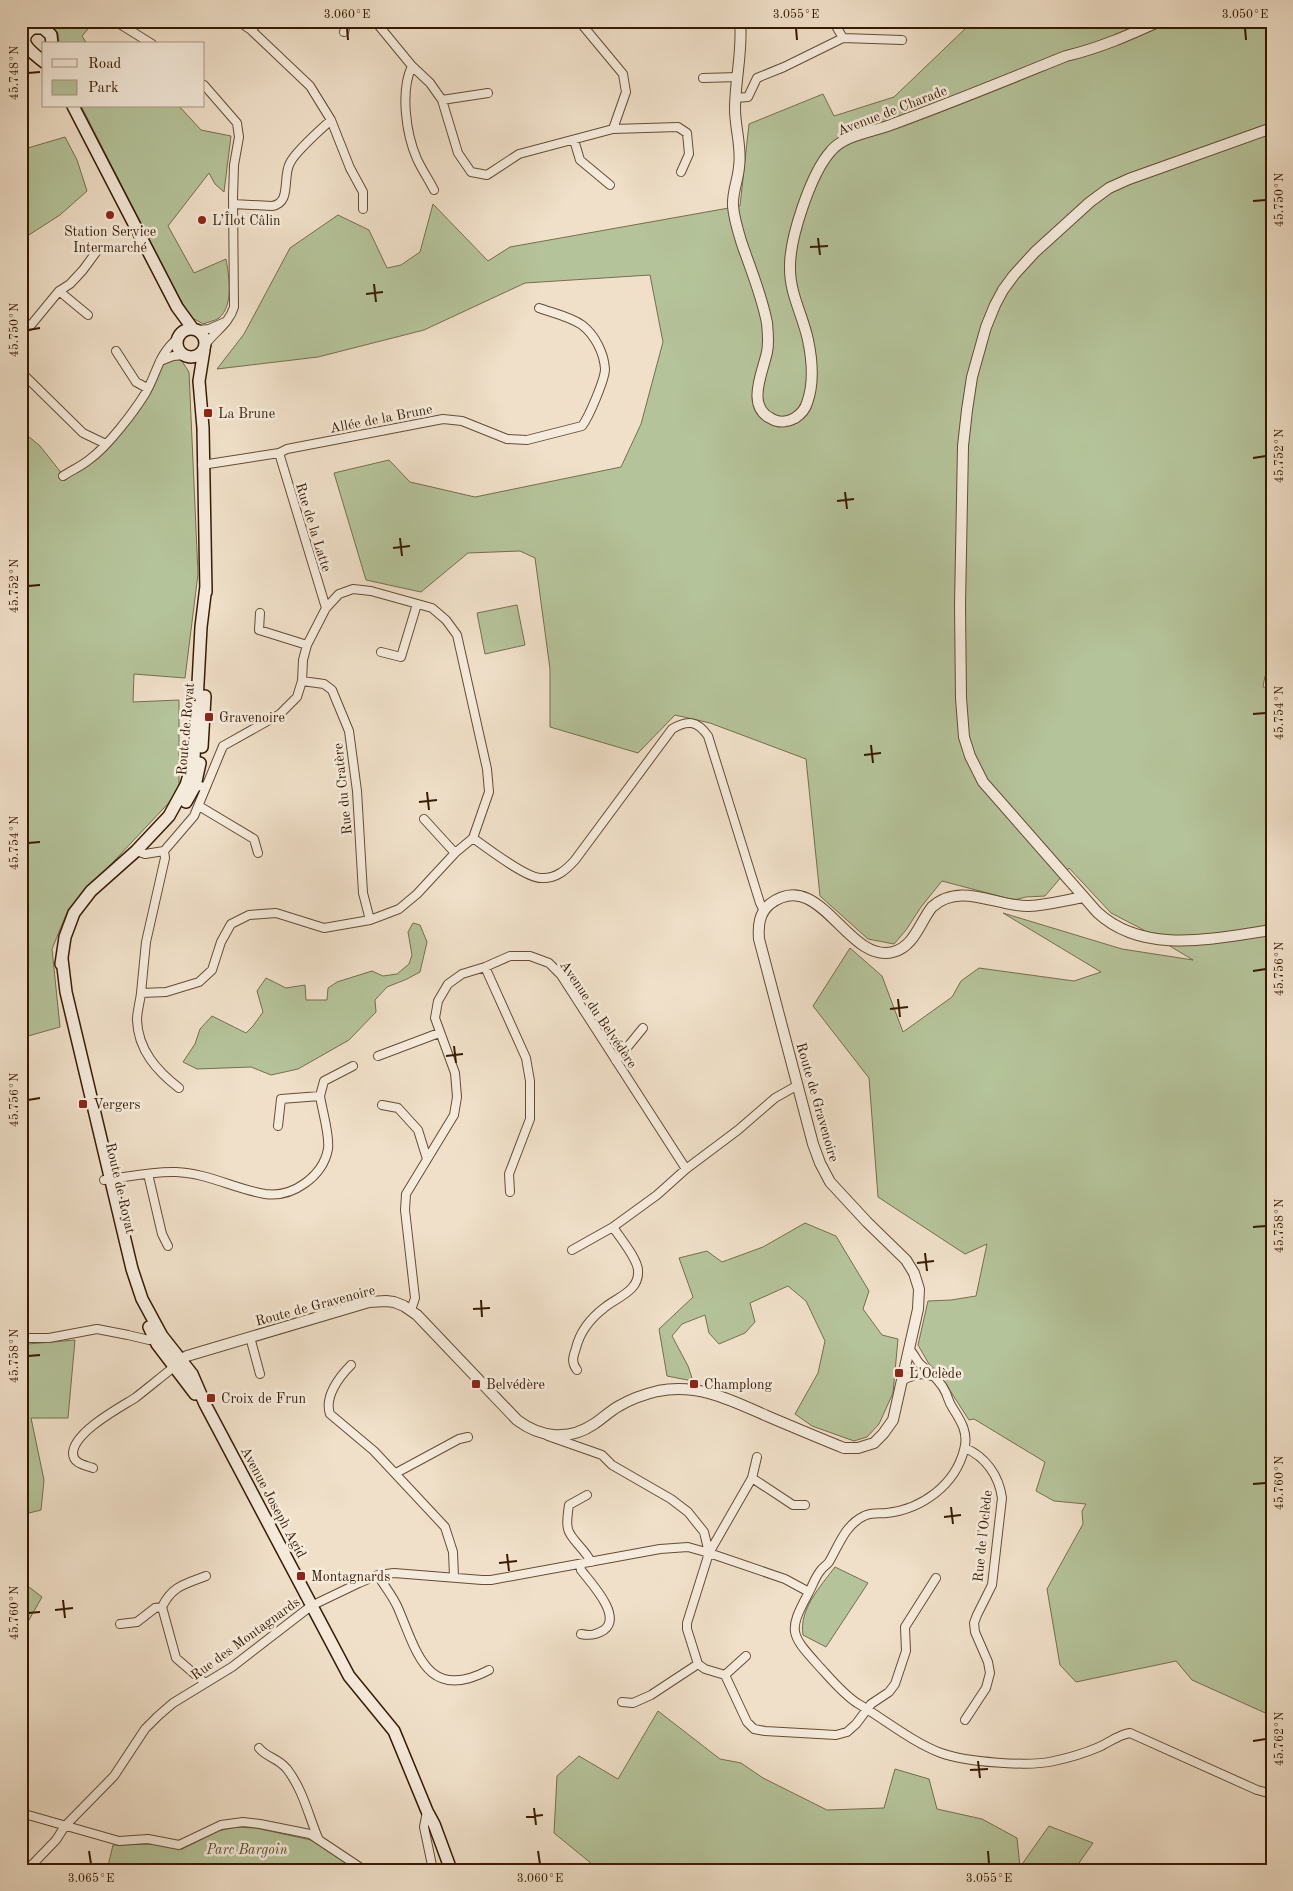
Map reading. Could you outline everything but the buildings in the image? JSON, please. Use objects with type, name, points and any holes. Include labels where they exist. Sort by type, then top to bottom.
[{"type":"main road","points":[[25,21],[24,37],[26,46],[33,53]]},
{"type":"main road","points":[[24,37],[40,25],[51,35],[52,42]]},
{"type":"main road","points":[[74,108],[177,307],[195,329],[204,336],[204,347],[197,356],[186,355],[178,347],[180,336],[177,307]]},
{"type":"main road","points":[[180,336],[184,331],[195,329]]},
{"type":"main road","name":"Route de Royat","points":[[204,347],[200,381],[206,586],[201,627],[194,758],[196,786],[136,851],[91,891],[74,913],[65,937],[58,976],[60,993],[107,1180],[125,1271],[136,1301],[159,1338],[185,1366],[205,1404]]},
{"type":"main road","name":"Route de Royat","points":[[186,355],[200,381]]},
{"type":"main road","name":"Avenue Joseph Agid","points":[[185,1366],[354,1684],[394,1731],[426,1811],[434,1824],[451,1870]]},
{"type":"street","points":[[115,21],[149,42]]},
{"type":"street","points":[[238,21],[251,30],[310,86],[331,120],[350,168],[363,192],[363,209]]},
{"type":"street","points":[[251,30],[260,21]]},
{"type":"street","points":[[344,32],[347,21]]},
{"type":"street","points":[[375,21],[412,66],[430,83],[442,100],[458,153],[471,172],[487,175],[520,154],[613,129],[678,127],[686,133],[689,154],[681,172]]},
{"type":"street","points":[[579,21],[623,74],[626,92],[613,129]]},
{"type":"street","name":"Avenue de Charade","points":[[740,21],[742,37],[735,98],[740,148],[734,194],[734,212],[767,324],[767,352],[757,387],[757,395],[760,405],[770,419],[779,421],[789,421],[804,411],[808,402],[811,386],[808,340],[791,286],[791,250],[798,217],[820,167],[831,150],[849,139],[892,125],[1066,56],[1094,50],[1160,21]]},
{"type":"street","points":[[833,21],[843,38]]},
{"type":"street","points":[[735,98],[748,97],[757,78],[784,68],[843,38],[902,40]]},
{"type":"street","points":[[412,66],[406,83],[406,114],[417,158],[434,190]]},
{"type":"street","points":[[702,78],[738,77]]},
{"type":"street","points":[[204,347],[211,337],[229,320],[236,298],[233,204],[234,165],[238,137],[237,123],[205,86]]},
{"type":"street","points":[[442,100],[488,93]]},
{"type":"street","points":[[233,204],[272,206],[282,202],[285,198],[286,175],[290,162],[331,120]]},
{"type":"street","points":[[1272,128],[1129,179],[1109,188],[1090,202],[1030,258],[1003,290],[986,327],[972,377],[966,410],[963,456],[960,614],[960,698],[964,737],[970,756],[983,782],[1097,912],[1113,925],[1144,938],[1161,940],[1194,939],[1272,930]]},
{"type":"street","points":[[574,140],[580,160],[610,185]]},
{"type":"street","points":[[21,329],[31,325],[59,291],[70,284],[97,251]]},
{"type":"street","points":[[59,291],[88,315]]},
{"type":"street","name":"Allée de la Brune","points":[[202,465],[278,453],[287,449],[443,419],[462,421],[507,439],[527,440],[582,426],[589,418],[605,371],[602,355],[593,335],[581,324],[539,308]]},
{"type":"street","points":[[195,329],[208,329],[229,320]]},
{"type":"street","points":[[63,476],[90,459],[106,444],[148,388],[158,362],[169,346],[180,336]]},
{"type":"street","points":[[116,351],[136,382],[148,388]]},
{"type":"street","points":[[158,362],[173,356],[186,355]]},
{"type":"street","points":[[21,372],[82,433],[106,444]]},
{"type":"street","name":"Rue de la Latte","points":[[278,453],[326,608]]},
{"type":"street","points":[[136,851],[145,854],[164,851],[194,816],[199,806],[196,786],[223,746],[280,714],[297,697],[302,681],[303,660],[307,645],[326,608],[339,594],[353,589],[372,591],[432,608],[446,620],[457,635],[487,769],[489,792],[473,838],[417,894],[399,909],[370,920],[324,928],[276,913],[249,915],[231,924],[221,942],[212,970],[199,982],[166,992],[141,993]]},
{"type":"street","points":[[381,652],[401,657],[417,604]]},
{"type":"street","points":[[260,613],[259,630],[307,645]]},
{"type":"street","name":"Rue du Cratère","points":[[302,681],[324,684],[332,690],[349,731],[357,791],[363,893],[370,920]]},
{"type":"street","points":[[473,838],[528,874],[541,878],[554,876],[565,871],[672,729],[683,723],[694,724],[703,728],[708,736],[764,911],[774,901],[784,896],[806,898],[814,902],[866,947],[876,952],[886,953],[898,950],[907,944],[932,907],[937,902],[953,895],[966,895],[1004,904],[1029,906],[1084,897]]},
{"type":"street","points":[[199,806],[254,839],[258,853]]},
{"type":"street","points":[[424,819],[456,853]]},
{"type":"street","points":[[164,851],[165,858],[146,942],[137,1020],[140,1040],[148,1058],[162,1075],[179,1088]]},
{"type":"street","name":"Route de Gravenoire","points":[[185,1366],[199,1354],[369,1302],[386,1301],[394,1302],[411,1310],[517,1420],[526,1428],[547,1435],[566,1436],[582,1431],[617,1406],[637,1397],[658,1391],[692,1389],[720,1395],[844,1448],[858,1448],[874,1442],[891,1424],[895,1415],[919,1303],[918,1283],[914,1273],[898,1251],[867,1222],[830,1182],[816,1154],[759,939],[759,922],[764,911]]},
{"type":"street","name":"Avenue du Belvédère","points":[[411,1310],[415,1298],[405,1210],[406,1194],[454,1114],[457,1097],[455,1074],[435,1018],[438,1001],[448,984],[462,974],[485,968],[510,956],[530,956],[549,963],[561,975],[686,1169]]},
{"type":"street","points":[[485,968],[526,1058],[530,1081],[530,1119],[509,1174],[510,1192]]},
{"type":"street","points":[[616,1061],[643,1028]]},
{"type":"street","points":[[378,1056],[439,1032]]},
{"type":"street","points":[[107,1180],[177,1172],[211,1178],[266,1194],[283,1193],[301,1186],[313,1178],[328,1148],[320,1096],[324,1081],[353,1066]]},
{"type":"street","points":[[572,1250],[613,1227],[657,1195],[686,1169],[738,1130],[775,1098],[798,1085]]},
{"type":"street","points":[[278,1126],[281,1099],[320,1096]]},
{"type":"street","points":[[382,1106],[398,1108],[418,1130],[427,1159]]},
{"type":"street","points":[[148,1174],[162,1234],[168,1246]]},
{"type":"street","points":[[577,1370],[573,1365],[572,1359],[578,1342],[589,1322],[604,1307],[634,1287],[638,1279],[638,1269],[635,1261],[613,1227]]},
{"type":"street","points":[[22,1338],[49,1338],[97,1330],[128,1334],[149,1340],[159,1338]]},
{"type":"street","points":[[250,1338],[260,1374]]},
{"type":"street","points":[[909,1348],[919,1363],[929,1371],[947,1394],[947,1398],[964,1425],[965,1448],[959,1466],[949,1480],[934,1495],[915,1505],[886,1514],[878,1512],[864,1516],[852,1524],[841,1538],[827,1564],[821,1570],[796,1616],[794,1628],[800,1646],[847,1694],[866,1709],[940,1752],[954,1756],[997,1762],[1029,1764],[1054,1762],[1100,1747],[1120,1734],[1130,1733],[1257,1790],[1272,1794]]},
{"type":"street","points":[[93,1468],[77,1462],[75,1459],[73,1452],[81,1438],[103,1418],[185,1366],[199,1354]]},
{"type":"street","points":[[351,1365],[342,1374],[329,1398],[328,1407],[330,1414],[374,1451],[445,1527],[453,1552],[454,1577]]},
{"type":"street","points":[[903,1380],[917,1374],[934,1377]]},
{"type":"street","points":[[547,1435],[602,1455],[612,1465],[671,1499],[688,1512],[704,1532],[709,1553]]},
{"type":"street","points":[[396,1473],[459,1439],[468,1437]]},
{"type":"street","name":"Rue de l'Oclède","points":[[965,1448],[978,1454],[990,1468],[1000,1484],[1002,1498],[992,1585],[976,1614],[974,1623],[990,1673],[986,1688],[965,1720]]},
{"type":"street","points":[[757,1457],[752,1478],[709,1553],[687,1622],[698,1664],[705,1669],[725,1675],[747,1722],[754,1728],[765,1731],[836,1735],[847,1732],[856,1724],[866,1709],[890,1692],[895,1684],[906,1651],[905,1627],[936,1578]]},
{"type":"street","points":[[752,1478],[793,1505],[806,1506]]},
{"type":"street","points":[[587,1495],[569,1505],[567,1524],[570,1536],[587,1553],[591,1562]]},
{"type":"street","name":"Rue des Montagnards","points":[[27,1870],[56,1840],[65,1826],[114,1776],[145,1729],[173,1703],[232,1667],[311,1606],[378,1576],[394,1573],[412,1573],[491,1580],[660,1549],[688,1547],[784,1579],[810,1592]]},
{"type":"street","points":[[580,1564],[581,1570],[606,1605],[610,1614],[610,1621],[604,1630],[590,1636],[581,1634]]},
{"type":"street","points":[[205,1683],[176,1658],[162,1607],[167,1596],[177,1587],[206,1576]]},
{"type":"street","points":[[378,1576],[397,1605],[418,1658],[426,1668],[436,1676],[452,1680],[464,1680],[489,1670]]},
{"type":"street","points":[[120,1624],[137,1622],[155,1608],[162,1607]]},
{"type":"street","points":[[725,1675],[746,1656]]},
{"type":"street","points":[[622,1702],[633,1703],[651,1695],[698,1664]]},
{"type":"street","points":[[259,1748],[264,1754],[276,1758],[295,1781],[305,1801],[318,1838]]},
{"type":"street","points":[[426,1811],[424,1827],[433,1870]]},
{"type":"street","points":[[21,1813],[119,1841],[148,1839],[179,1845],[221,1825],[243,1822],[310,1834],[364,1870]]},
{"type":"green space","points":[[48,21],[95,21],[82,36],[86,42],[59,42],[58,33]]},
{"type":"green space","points":[[969,21],[1272,21],[1272,674],[1265,676],[1263,687],[1272,688],[1272,1716],[1192,1680],[1176,1661],[1076,1682],[1060,1665],[1047,1589],[1083,1524],[1082,1511],[1086,1504],[1054,1501],[1036,1491],[1045,1462],[974,1419],[969,1420],[938,1372],[929,1364],[918,1345],[928,1301],[976,1296],[987,1244],[965,1254],[878,1197],[869,1078],[813,1006],[850,948],[882,976],[903,1032],[952,997],[961,981],[979,968],[1074,981],[1101,972],[1003,913],[1122,949],[1193,960],[1111,913],[1069,868],[1045,896],[1014,900],[942,881],[894,944],[868,939],[820,896],[806,759],[710,723],[675,715],[638,753],[550,727],[550,669],[535,558],[520,551],[468,553],[421,592],[366,580],[334,473],[389,460],[410,482],[475,497],[621,467],[641,424],[663,342],[650,275],[525,283],[424,330],[318,357],[217,369],[244,334],[290,248],[338,215],[369,230],[387,268],[401,265],[420,252],[433,204],[488,261],[510,247],[740,206],[749,124],[823,94],[834,116],[894,97],[967,27]]},
{"type":"green space","points":[[82,108],[181,108],[201,130],[231,136],[224,192],[215,184],[209,173],[168,226],[194,273],[226,259],[229,282],[227,306],[219,318],[203,324],[191,317]]},
{"type":"green space","points":[[65,137],[77,160],[87,191],[60,215],[21,240],[21,150]]},
{"type":"green space","points":[[178,355],[189,372],[198,574],[185,678],[134,674],[133,702],[179,700],[179,792],[68,910],[52,949],[60,1027],[21,1038],[21,430],[40,446],[63,475],[90,459],[144,395],[158,362]]},
{"type":"green space","points":[[517,605],[525,645],[485,654],[477,613]]},
{"type":"green space","points":[[413,923],[420,925],[427,942],[420,972],[387,987],[375,1000],[376,1012],[349,1040],[298,1069],[271,1075],[251,1067],[197,1069],[183,1062],[195,1044],[200,1029],[212,1016],[246,1033],[253,1026],[263,1012],[257,991],[266,978],[286,988],[305,985],[306,1000],[327,1000],[328,988],[337,982],[372,971],[383,976],[397,974],[409,964],[412,955],[408,932]]},
{"type":"green space","points":[[805,1223],[836,1236],[869,1291],[863,1309],[882,1335],[898,1339],[893,1393],[879,1424],[867,1437],[854,1441],[812,1426],[795,1414],[818,1373],[825,1341],[806,1301],[788,1286],[750,1303],[755,1322],[745,1333],[719,1344],[709,1333],[705,1315],[682,1324],[672,1336],[688,1366],[693,1381],[667,1376],[659,1329],[693,1297],[679,1258],[707,1251],[722,1262],[763,1247]]},
{"type":"green space","points":[[75,1340],[68,1418],[31,1418],[44,1480],[41,1510],[21,1515],[21,1355],[26,1350],[28,1344]]},
{"type":"green space","points":[[835,1567],[868,1583],[826,1647],[803,1635],[804,1616],[817,1590]]},
{"type":"green space","points":[[21,1581],[42,1597],[21,1634]]},
{"type":"green space","points":[[658,1711],[720,1759],[741,1763],[763,1778],[827,1810],[884,1808],[895,1769],[929,1779],[937,1809],[982,1819],[1017,1838],[1020,1867],[1049,1826],[1093,1843],[1074,1870],[586,1870],[592,1864],[554,1833],[557,1776],[579,1756],[618,1779]]},
{"type":"green space","name":"Parc Bargoin","points":[[236,1827],[256,1828],[320,1842],[357,1870],[107,1870],[113,1845],[157,1844],[182,1849],[218,1831]]},
{"type":"place","name":"Station Service Intermarché","points":[[110,215]]},
{"type":"place","name":"L’Îlot Câlin","points":[[202,220]]},
{"type":"place","name":"La Brune","points":[[208,413]]},
{"type":"place","name":"Gravenoire","points":[[209,717]]},
{"type":"place","name":"Vergers","points":[[83,1104]]},
{"type":"place","name":"L'Oclède","points":[[899,1373]]},
{"type":"place","name":"Belvédère","points":[[476,1384]]},
{"type":"place","name":"Champlong","points":[[694,1384]]},
{"type":"place","name":"Croix de Frun","points":[[211,1398]]},
{"type":"place","name":"Montagnards","points":[[301,1576]]}]
